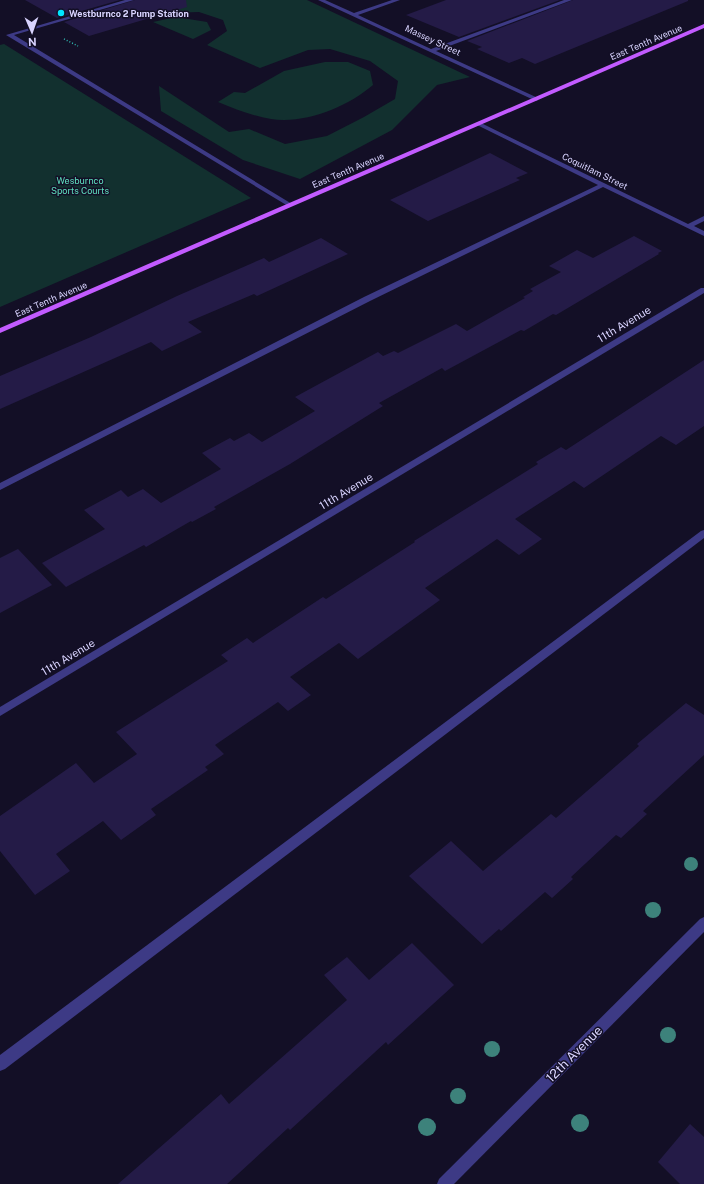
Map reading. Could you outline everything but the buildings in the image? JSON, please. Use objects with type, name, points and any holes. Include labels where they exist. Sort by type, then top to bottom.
[{"type":"main road","name":"East Tenth Avenue","points":[[0,331],[704,26]]},
{"type":"street","points":[[131,0],[9,35],[290,205]]},
{"type":"street","name":"Massey Street","points":[[321,0],[433,50],[536,99]]},
{"type":"street","points":[[354,15],[397,0]]},
{"type":"street","points":[[433,50],[569,0]]},
{"type":"street","name":"Coquitlam Street","points":[[479,124],[704,234]]},
{"type":"street","points":[[0,487],[367,299],[603,185]]},
{"type":"street","points":[[689,226],[704,218]]},
{"type":"street","name":"11th Avenue","points":[[0,712],[704,290]]},
{"type":"street","points":[[0,1064],[704,533]]},
{"type":"street","name":"12th Avenue","points":[[444,1184],[704,923]]},
{"type":"green space","points":[[146,0],[307,0],[470,77],[437,85],[392,130],[300,179],[243,160],[161,111],[159,86],[229,132],[249,129],[285,144],[327,136],[364,117],[395,99],[398,81],[370,61],[330,49],[308,50],[260,68],[207,45],[227,31],[223,20],[199,12],[167,13]]},
{"type":"green space","points":[[176,17],[207,22],[211,30],[193,39],[153,22]]},
{"type":"green space","name":"Wesburnco Sports Courts","points":[[4,44],[251,198],[0,307],[0,45]]},
{"type":"green space","points":[[325,62],[348,62],[370,71],[373,85],[363,93],[339,107],[298,119],[284,120],[264,118],[218,102],[234,92],[245,93],[284,71]]},
{"type":"place","name":"Westburnco 2 Pump Station","points":[[61,13]]}]
